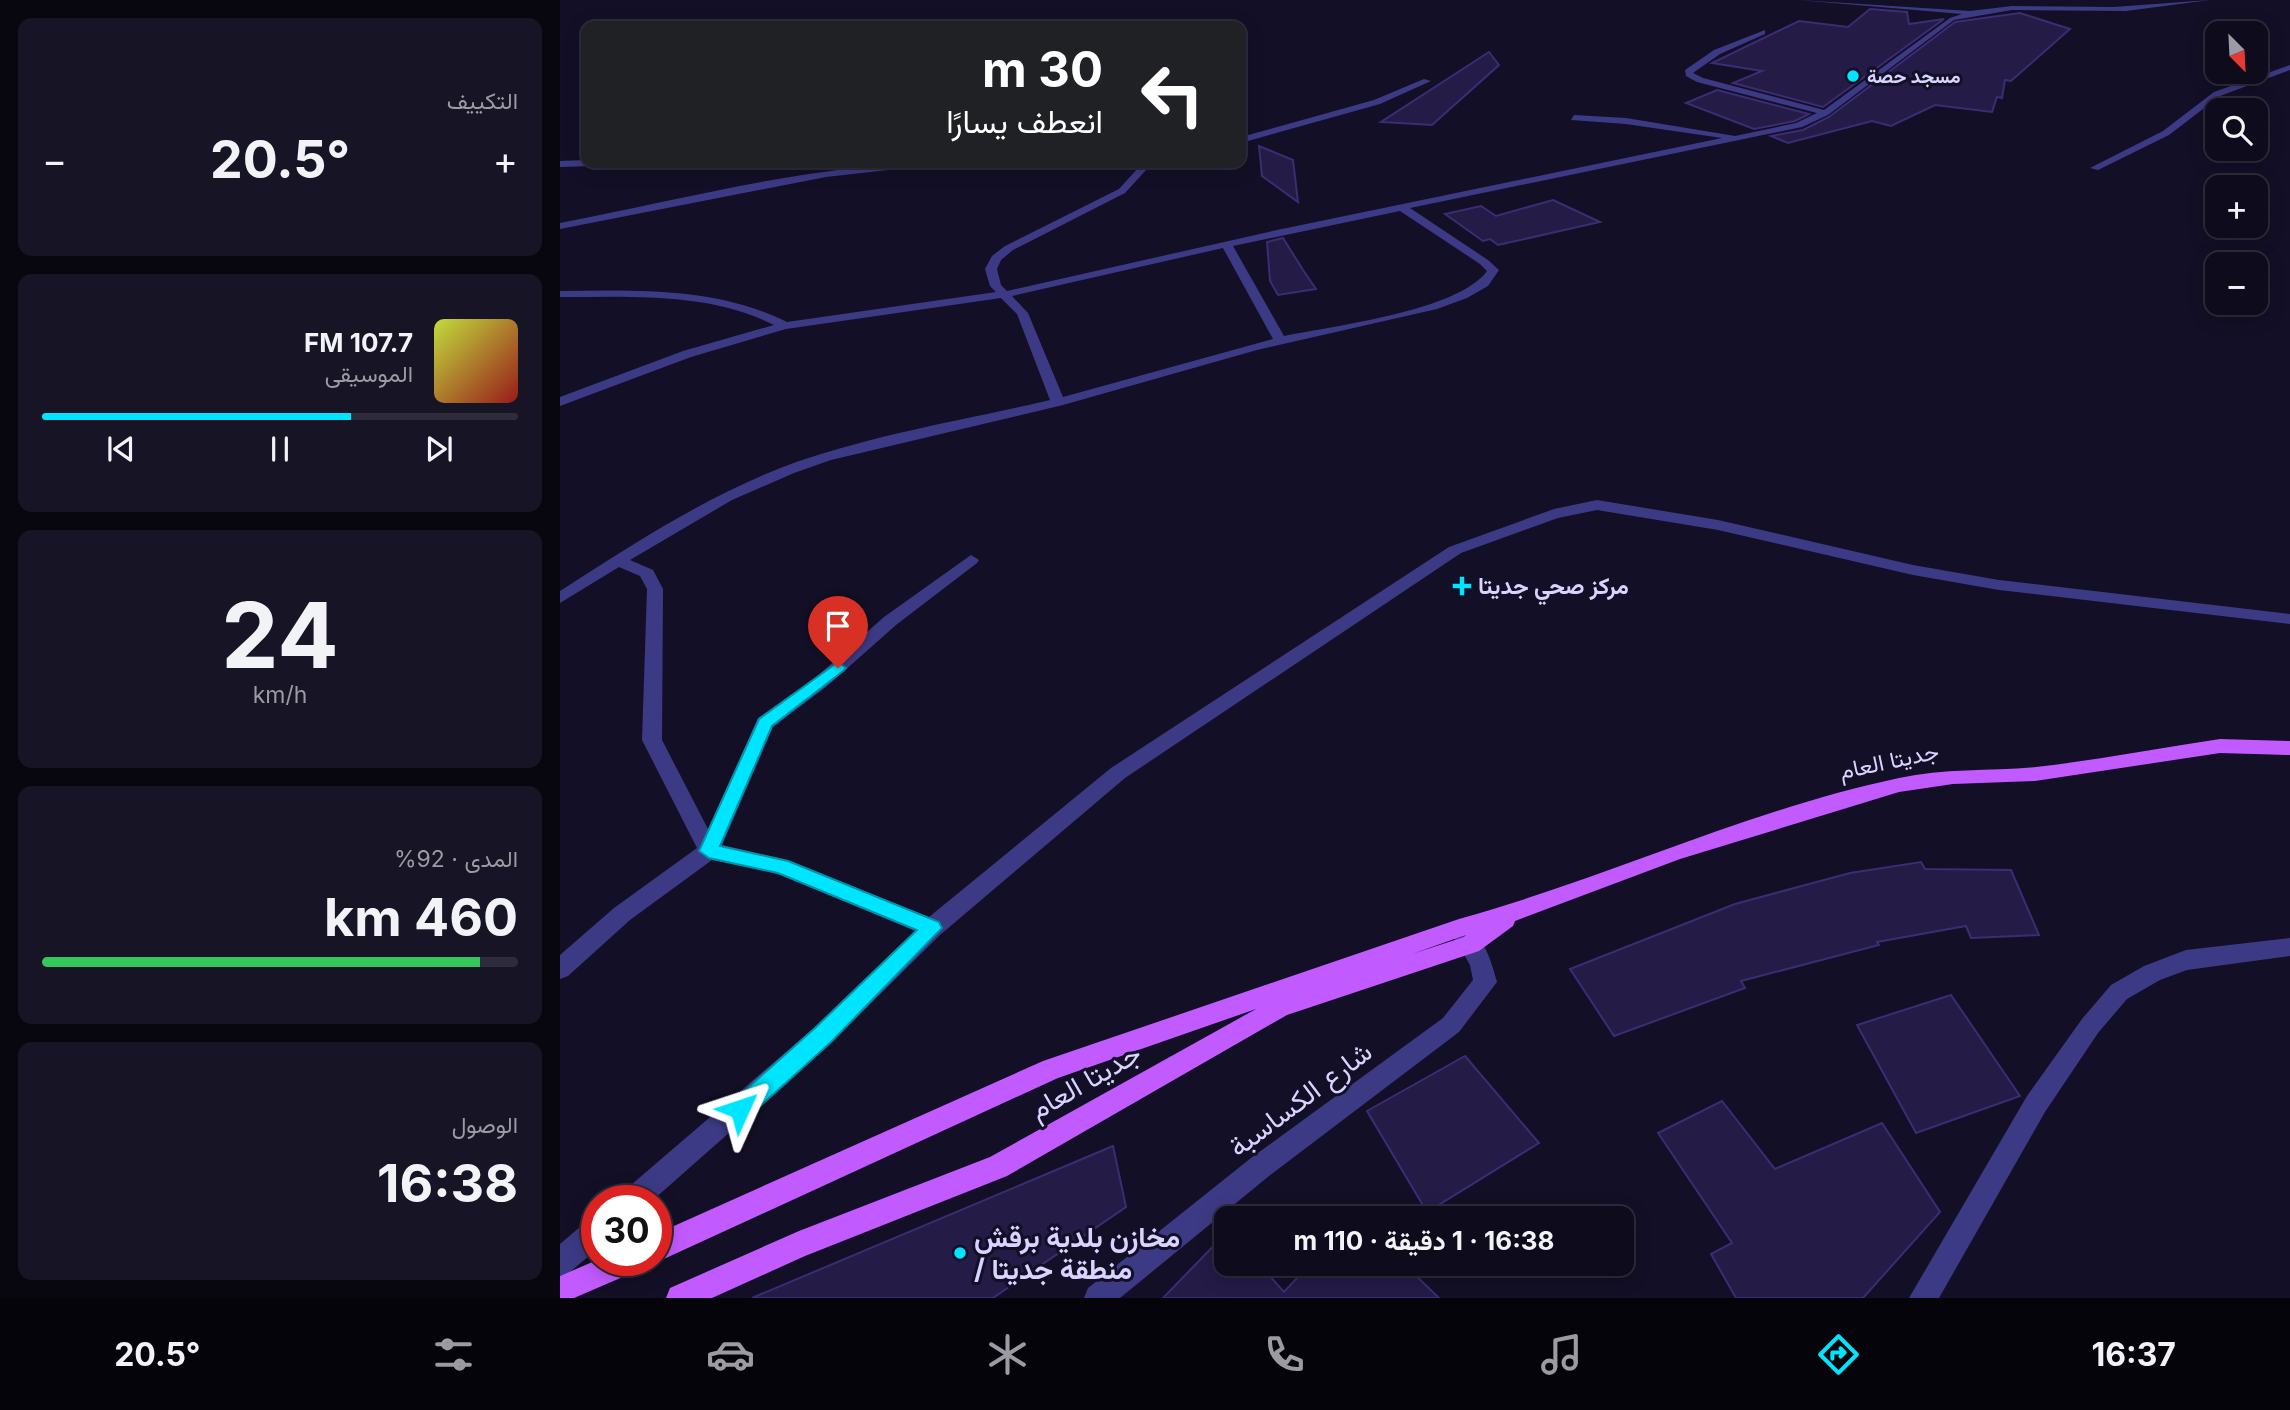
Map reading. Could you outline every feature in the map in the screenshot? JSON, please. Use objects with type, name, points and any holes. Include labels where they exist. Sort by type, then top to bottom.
[{"type":"main road","name":"جديتا العام","points":[[680,1298],[799,1245],[998,1167],[1280,1007],[1465,936],[1516,912],[1673,853],[1899,785],[1954,777],[2035,774],[2220,746],[2290,748]]},
{"type":"main road","name":"جديتا العام","points":[[672,1241],[1052,1069],[1465,936]]},
{"type":"main road","points":[[560,1290],[592,1276]]},
{"type":"street","points":[[1801,0],[1970,12],[2011,8],[2128,9],[2207,0]]},
{"type":"street","points":[[560,402],[687,354],[785,326],[1007,295],[1401,207],[1573,174],[1799,125],[1825,113],[1927,36],[1952,19],[1970,12]]},
{"type":"street","points":[[1762,32],[1717,52],[1689,71],[1689,74],[1700,80],[1825,113]]},
{"type":"street","points":[[2095,168],[2166,133],[2217,94],[2290,67]]},
{"type":"street","points":[[1246,139],[1377,102],[1427,81]]},
{"type":"street","points":[[1574,118],[1668,126],[1735,138]]},
{"type":"street","points":[[560,164],[581,163]]},
{"type":"street","points":[[560,226],[816,176],[880,168]]},
{"type":"street","points":[[1058,402],[1022,313],[993,279],[991,269],[996,258],[1009,248],[1122,191],[1147,168]]},
{"type":"street","points":[[560,598],[712,504],[789,470],[875,444],[1058,402],[1280,341],[1410,313],[1466,296],[1488,283],[1493,270],[1484,262],[1401,207]]},
{"type":"street","points":[[1227,246],[1280,341]]},
{"type":"street","points":[[560,294],[654,296],[719,303],[752,308],[785,326]]},
{"type":"street","points":[[650,1185],[823,1035],[932,928],[1118,773],[1324,634],[1455,550],[1554,514],[1597,505],[1718,525],[1913,570],[1999,585],[2290,619]]},
{"type":"street","points":[[560,969],[622,914],[709,851],[765,723],[820,683],[890,621],[971,560]]},
{"type":"street","points":[[618,561],[647,573],[655,589],[652,740],[709,851]]},
{"type":"street","points":[[709,851],[781,866],[932,928]]},
{"type":"street","name":"شارع الكساسبة","points":[[1098,1298],[1260,1167],[1451,1025],[1485,982],[1481,963],[1465,936]]},
{"type":"street","points":[[1923,1298],[2036,1104],[2090,1026],[2119,992],[2152,972],[2186,960],[2290,947]]},
{"type":"street","points":[[560,1262],[581,1244]]},
{"type":"building","points":[[1870,9],[1907,12],[1909,24],[1944,19],[1823,107],[1733,83],[1762,71],[1712,63],[1799,21],[1848,27]]},
{"type":"building","points":[[2020,13],[2070,29],[2011,81],[2005,80],[2002,98],[1997,97],[1992,112],[1935,105],[1891,126],[1872,121],[1788,143],[1771,136],[1803,130],[1829,117],[1955,22]]},
{"type":"building","points":[[1489,52],[1499,65],[1432,125],[1381,122]]},
{"type":"building","points":[[1717,90],[1809,114],[1795,121],[1754,129],[1686,103]]},
{"type":"building","points":[[1259,146],[1293,160],[1298,202],[1262,176]]},
{"type":"building","points":[[1553,200],[1600,222],[1498,245],[1490,239],[1483,241],[1445,214],[1481,206],[1496,216]]},
{"type":"building","points":[[1283,238],[1316,289],[1278,295],[1270,281],[1267,242]]},
{"type":"building","points":[[1921,862],[1925,869],[2011,870],[2039,935],[1971,938],[1966,926],[1877,942],[1879,945],[1741,981],[1745,988],[1614,1036],[1570,969],[1735,904],[1850,873]]},
{"type":"building","points":[[1951,995],[2020,1096],[1916,1133],[1857,1025]]},
{"type":"building","points":[[1465,1056],[1539,1143],[1437,1206],[1423,1206],[1367,1111]]},
{"type":"building","points":[[1722,1101],[1775,1169],[1882,1123],[1940,1212],[1863,1298],[1736,1298],[1711,1254],[1732,1243],[1658,1133]]},
{"type":"building","name":"مخازن بلدية برقش / منطقة جديتا","points":[[1113,1146],[1126,1207],[993,1298],[752,1298]]},
{"type":"building","points":[[1214,1245],[1214,1276],[1270,1276],[1284,1292],[1299,1276],[1416,1276],[1439,1298],[1163,1298]]},
{"type":"place","name":"مسجد حصة","points":[[1853,76]]},
{"type":"place","name":"مركز صحي جديتا","points":[[1462,586]]},
{"type":"place","name":"مخازن بلدية برقش / منطقة جديتا","points":[[960,1253]]},
{"type":"route","points":[[740,1109],[823,1035],[932,928],[781,866],[709,851],[765,723],[838,668]]}]
